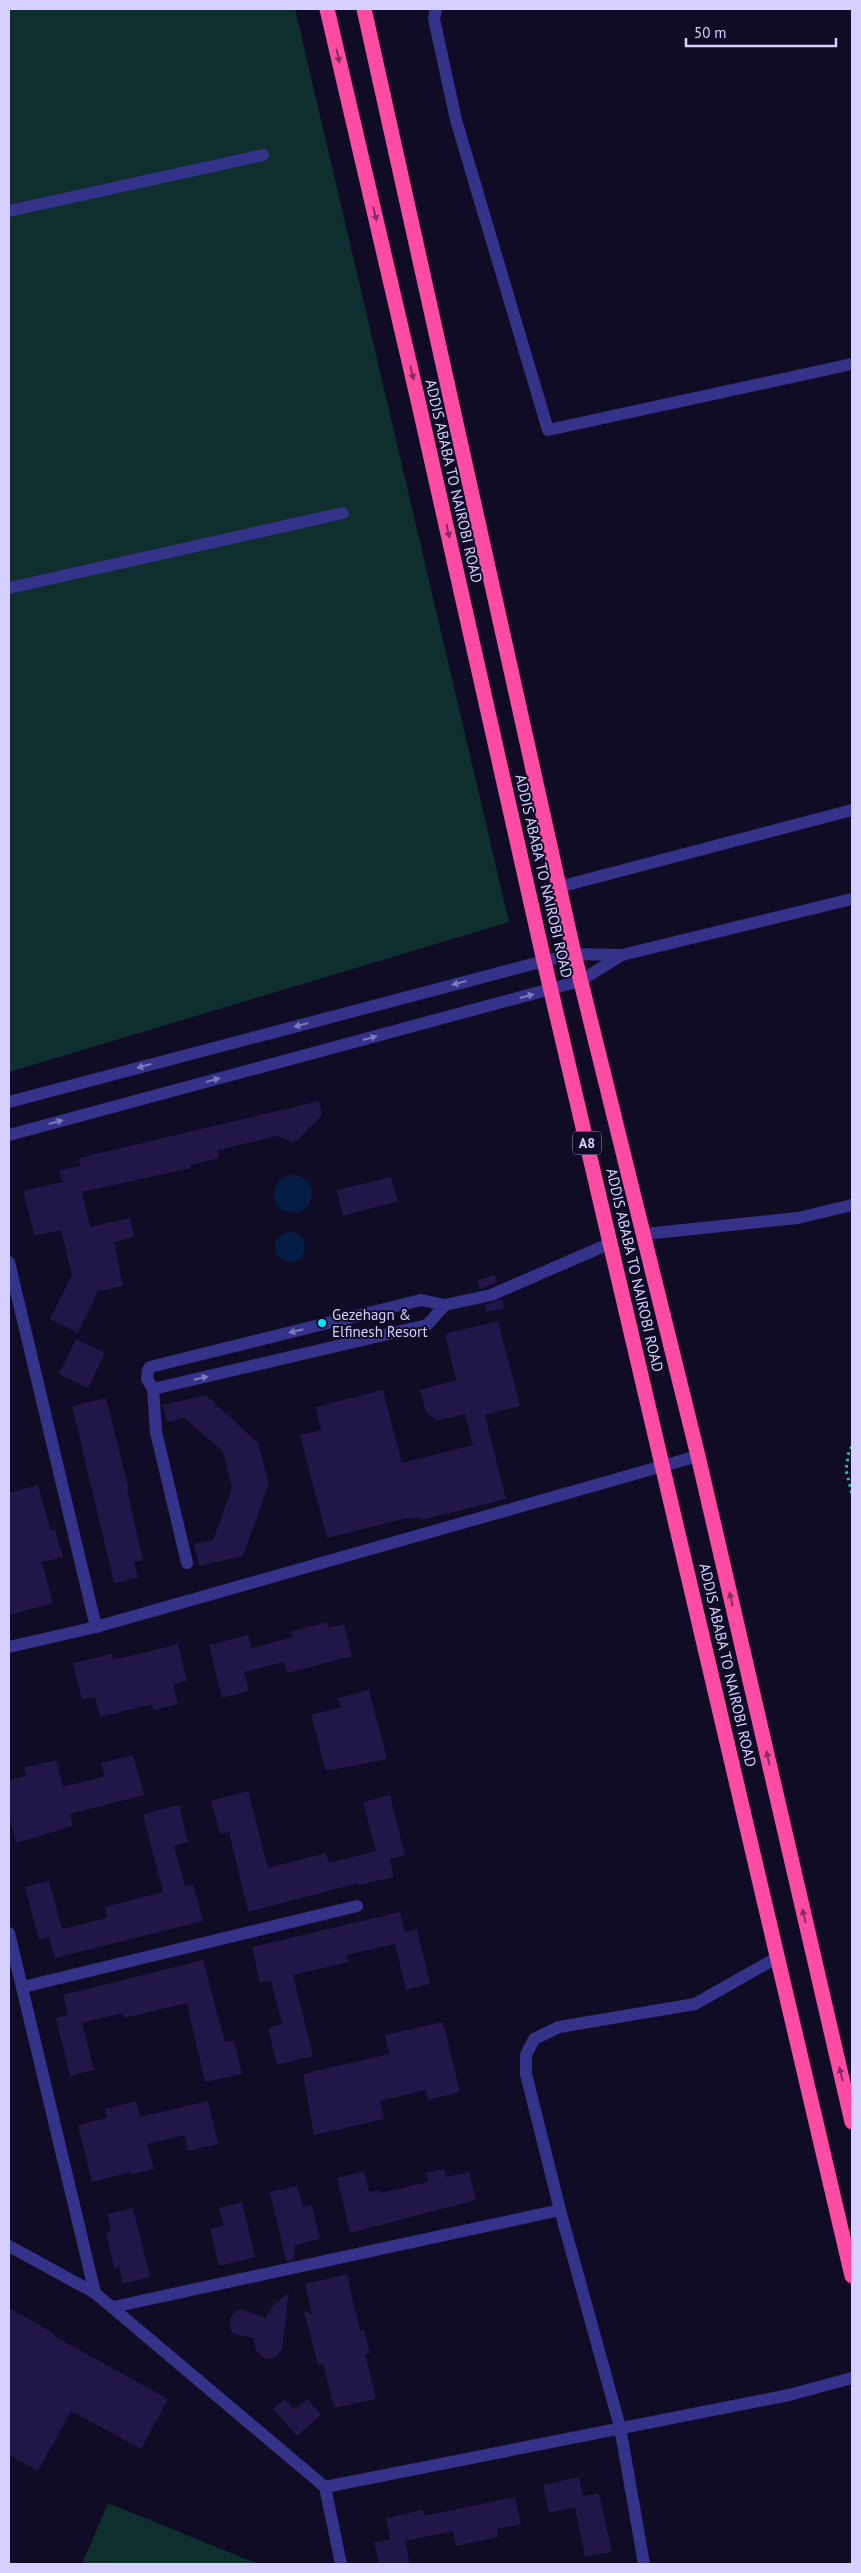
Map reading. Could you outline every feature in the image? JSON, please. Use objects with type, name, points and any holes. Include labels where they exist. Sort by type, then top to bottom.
[{"type":"highway","name":"ADDIS ABABA TO NAIROBI ROAD","points":[[327,9],[417,396],[544,961],[852,2276]]},
{"type":"highway","name":"ADDIS ABABA TO NAIROBI ROAD","points":[[364,9],[580,981],[645,1234],[698,1456],[852,2122]]},
{"type":"street","points":[[436,9],[434,20],[456,120],[548,430],[852,364]]},
{"type":"street","points":[[9,211],[263,155]]},
{"type":"street","points":[[9,588],[343,513]]},
{"type":"street","points":[[559,887],[852,810]]},
{"type":"street","points":[[9,1102],[544,961],[574,954],[622,955],[852,899]]},
{"type":"street","points":[[9,1135],[580,981],[622,955]]},
{"type":"street","points":[[645,1234],[798,1218],[852,1205]]},
{"type":"street","points":[[187,1563],[156,1432],[153,1389],[146,1379],[150,1367],[420,1300],[445,1305],[491,1295],[611,1244]]},
{"type":"street","points":[[9,1262],[96,1627]]},
{"type":"street","points":[[153,1389],[427,1325],[445,1305]]},
{"type":"street","points":[[9,1648],[96,1627],[698,1456]]},
{"type":"street","points":[[23,1987],[357,1906]]},
{"type":"street","points":[[9,1933],[95,2293]]},
{"type":"street","points":[[644,2564],[620,2427],[560,2210],[526,2074],[526,2055],[534,2039],[558,2027],[694,2004],[778,1956]]},
{"type":"street","points":[[112,2307],[560,2210]]},
{"type":"street","points":[[9,2246],[95,2293],[326,2487],[341,2564]]},
{"type":"street","points":[[326,2487],[620,2427],[789,2395],[852,2378]]},
{"type":"path","points":[[852,1447],[849,1450],[846,1470],[852,1494]]},
{"type":"green space","points":[[9,9],[295,9],[509,922],[9,1072]]},
{"type":"green space","points":[[108,2503],[258,2564],[82,2564]]},
{"type":"water","points":[[293,1175],[307,1180],[312,1194],[307,1208],[293,1213],[279,1208],[274,1194],[279,1180]]},
{"type":"water","points":[[290,1232],[296,1233],[304,1241],[304,1253],[296,1261],[290,1262],[284,1261],[276,1253],[275,1247],[276,1241],[284,1233]]},
{"type":"building","points":[[319,1101],[322,1115],[299,1139],[293,1142],[277,1136],[218,1150],[219,1158],[190,1165],[191,1168],[82,1192],[90,1227],[130,1218],[134,1237],[114,1242],[123,1286],[98,1291],[78,1333],[50,1319],[72,1275],[61,1230],[35,1236],[23,1191],[62,1182],[59,1170],[80,1166],[79,1158]]},
{"type":"building","points":[[391,1177],[398,1201],[343,1216],[337,1190]]},
{"type":"building","points":[[495,1275],[497,1283],[480,1289],[478,1280]]},
{"type":"building","points":[[502,1299],[504,1308],[486,1312],[484,1305]]},
{"type":"building","points":[[498,1321],[520,1406],[485,1415],[506,1499],[421,1520],[420,1517],[404,1519],[327,1538],[300,1435],[321,1430],[316,1407],[383,1390],[402,1463],[473,1445],[465,1414],[437,1421],[426,1412],[420,1390],[456,1380],[445,1334]]},
{"type":"building","points":[[76,1339],[105,1353],[88,1388],[59,1374]]},
{"type":"building","points":[[206,1395],[258,1443],[269,1483],[243,1556],[199,1566],[194,1544],[213,1540],[232,1488],[223,1452],[185,1418],[167,1422],[163,1405]]},
{"type":"building","points":[[106,1398],[129,1490],[127,1490],[143,1560],[134,1562],[138,1578],[114,1583],[72,1406]]},
{"type":"building","points":[[38,1485],[51,1531],[55,1530],[63,1557],[42,1562],[53,1603],[9,1615],[9,1493]]},
{"type":"building","points":[[327,1622],[328,1628],[344,1624],[352,1656],[287,1673],[284,1662],[244,1672],[249,1691],[222,1698],[209,1645],[248,1635],[252,1648],[293,1637],[292,1631]]},
{"type":"building","points":[[178,1644],[187,1681],[173,1684],[178,1704],[154,1710],[152,1704],[100,1717],[95,1697],[82,1700],[73,1663],[112,1654],[113,1660]]},
{"type":"building","points":[[369,1690],[387,1759],[326,1771],[311,1715],[341,1707],[338,1698]]},
{"type":"building","points":[[133,1755],[144,1795],[70,1814],[73,1826],[16,1843],[9,1816],[9,1780],[26,1776],[24,1768],[56,1760],[63,1787],[105,1776],[101,1763]]},
{"type":"building","points":[[248,1791],[268,1868],[326,1853],[329,1863],[376,1851],[363,1802],[390,1795],[405,1855],[390,1859],[394,1877],[358,1885],[358,1883],[248,1912],[229,1832],[220,1834],[211,1801]]},
{"type":"building","points":[[179,1805],[188,1842],[174,1846],[185,1886],[193,1884],[203,1921],[55,1958],[49,1937],[39,1940],[25,1887],[49,1881],[62,1929],[107,1918],[105,1907],[163,1892],[143,1814]]},
{"type":"building","points":[[400,1912],[405,1932],[417,1929],[430,1984],[406,1990],[395,1944],[346,1955],[348,1962],[293,1975],[313,2056],[277,2065],[268,2028],[282,2024],[271,1981],[260,1983],[252,1947]]},
{"type":"building","points":[[203,1960],[225,2042],[234,2040],[242,2074],[205,2082],[187,2003],[124,2018],[123,2013],[82,2023],[94,2070],[70,2076],[56,2018],[68,2015],[63,1995]]},
{"type":"building","points":[[443,2022],[460,2092],[428,2100],[426,2090],[380,2101],[384,2119],[314,2135],[303,2074],[389,2054],[385,2035]]},
{"type":"building","points":[[136,2101],[140,2117],[208,2101],[218,2144],[188,2151],[185,2135],[147,2144],[154,2169],[131,2175],[131,2172],[92,2182],[78,2125],[107,2118],[105,2109]]},
{"type":"building","points":[[444,2169],[446,2177],[469,2172],[476,2200],[350,2233],[337,2178],[364,2171],[369,2192],[379,2190],[380,2193],[428,2182],[426,2173]]},
{"type":"building","points":[[297,2186],[303,2207],[312,2205],[320,2239],[295,2245],[293,2260],[286,2261],[270,2192]]},
{"type":"building","points":[[242,2202],[255,2257],[219,2266],[210,2229],[224,2225],[219,2208]]},
{"type":"building","points":[[133,2208],[150,2277],[123,2284],[119,2267],[114,2268],[106,2233],[111,2231],[107,2214]]},
{"type":"building","points":[[347,2274],[360,2331],[364,2330],[370,2353],[365,2354],[376,2399],[334,2408],[323,2364],[318,2365],[304,2311],[312,2314],[305,2284]]},
{"type":"building","points":[[289,2292],[282,2349],[276,2357],[265,2359],[256,2351],[253,2338],[234,2334],[230,2329],[230,2319],[236,2311],[241,2309],[265,2318],[272,2307]]},
{"type":"building","points":[[9,2308],[55,2334],[54,2336],[168,2399],[141,2449],[71,2411],[38,2471],[9,2455]]},
{"type":"building","points":[[285,2399],[294,2409],[307,2399],[321,2415],[297,2436],[273,2409]]},
{"type":"building","points":[[579,2477],[583,2496],[599,2493],[612,2552],[585,2557],[575,2507],[549,2513],[543,2485]]},
{"type":"building","points":[[515,2497],[521,2524],[497,2529],[498,2537],[456,2546],[453,2531],[405,2541],[410,2564],[379,2564],[374,2542],[390,2539],[386,2518],[423,2510],[424,2516]]},
{"type":"place","name":"Gezehagn & Elfinesh Resort","points":[[322,1323]]}]
